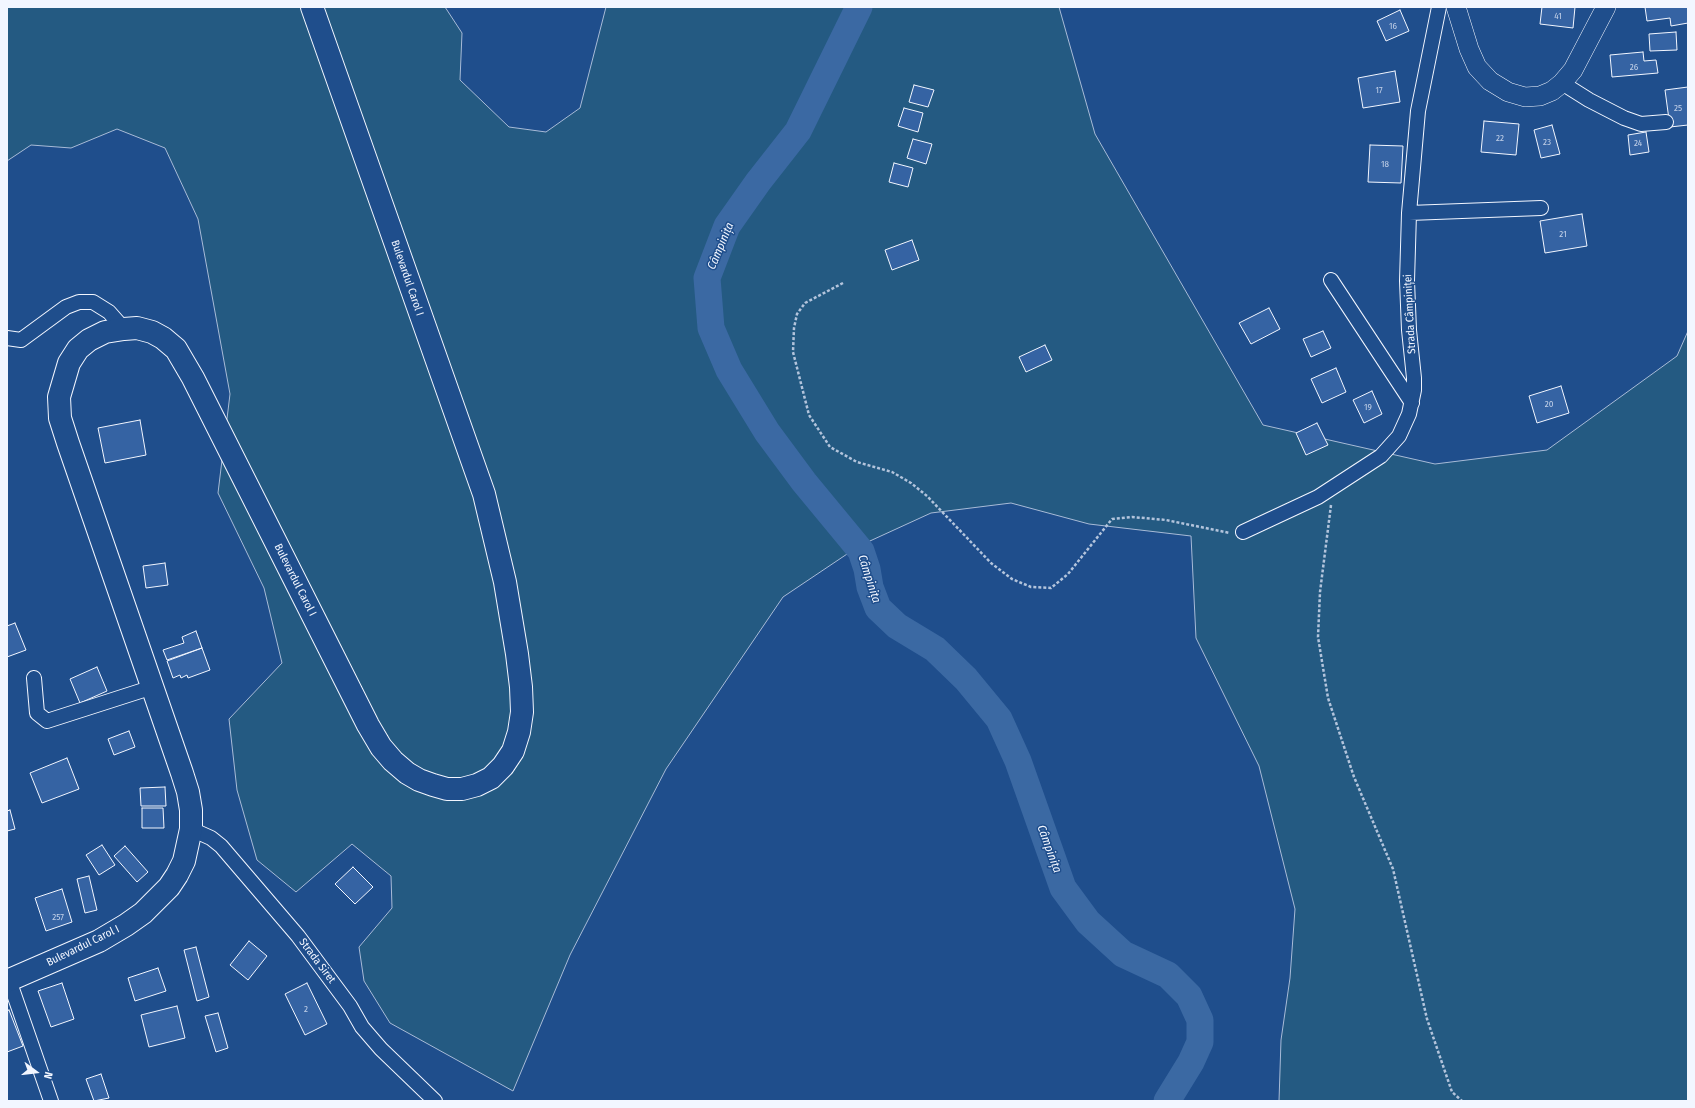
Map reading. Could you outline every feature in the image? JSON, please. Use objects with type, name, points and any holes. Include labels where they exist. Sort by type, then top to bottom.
[{"type":"main road","name":"Bulevardul Carol I","points":[[8,980],[99,941],[143,913],[160,896],[177,875],[184,861],[191,829],[191,810],[188,792],[60,418],[59,397],[68,363],[78,349],[89,340],[106,332],[124,329],[144,330],[163,338],[176,349],[185,361],[368,726],[381,747],[393,761],[407,773],[419,780],[447,789],[462,789],[477,785],[491,778],[503,766],[513,751],[519,732],[522,712],[517,654],[505,582],[484,494],[312,7]]},
{"type":"main road","points":[[1456,7],[1469,49],[1477,67],[1490,81],[1508,92],[1525,96],[1540,96],[1552,91],[1562,83],[1573,70],[1606,7]]},
{"type":"street","name":"Strada Câmpiniței","points":[[1244,532],[1335,487],[1381,456],[1391,446],[1404,426],[1412,403],[1414,378],[1409,330],[1407,281],[1409,213],[1418,111],[1439,7]]},
{"type":"street","points":[[1562,83],[1589,100],[1641,124],[1666,122]]},
{"type":"street","points":[[1409,213],[1540,208]]},
{"type":"street","points":[[1331,280],[1412,403]]},
{"type":"street","points":[[7,338],[21,340],[66,307],[79,302],[93,302],[99,305],[110,312],[124,329]]},
{"type":"street","points":[[34,678],[37,713],[47,721],[153,687]]},
{"type":"street","name":"Strada Siret","points":[[191,829],[211,838],[221,846],[298,936],[350,1006],[362,1027],[381,1049],[434,1101]]},
{"type":"street","points":[[8,980],[51,1101]]},
{"type":"path","points":[[843,284],[805,303],[797,314],[794,328],[793,352],[809,415],[830,447],[857,462],[892,472],[911,483],[927,496],[991,562],[1012,579],[1031,587],[1051,588],[1068,574],[1112,519],[1132,517],[1166,520],[1224,533],[1244,532]]},
{"type":"path","points":[[1335,487],[1328,524],[1320,599],[1318,637],[1328,698],[1354,777],[1393,869],[1427,1019],[1452,1092],[1462,1101]]},
{"type":"shaded area","points":[[7,7],[445,7],[462,33],[460,80],[509,127],[546,132],[580,108],[606,7],[1059,7],[1095,134],[1263,425],[1435,464],[1547,450],[1677,356],[1688,331],[1688,1101],[1279,1101],[1281,1040],[1290,978],[1295,909],[1259,766],[1196,638],[1191,536],[1089,524],[1011,503],[931,513],[859,546],[783,597],[666,769],[570,955],[513,1091],[390,1023],[364,981],[359,947],[392,908],[391,876],[352,844],[296,892],[257,860],[237,790],[229,719],[282,663],[264,588],[218,493],[230,394],[198,219],[165,148],[117,129],[71,148],[31,145],[7,161]]},
{"type":"building","points":[[1542,7],[1575,7],[1573,28],[1540,24]]},
{"type":"building","points":[[1645,7],[1688,7],[1688,23],[1671,26],[1670,18],[1647,21]]},
{"type":"building","points":[[1400,10],[1409,31],[1386,41],[1377,21]]},
{"type":"building","points":[[1676,32],[1677,50],[1650,51],[1649,34]]},
{"type":"building","points":[[1643,52],[1644,61],[1656,60],[1658,73],[1612,77],[1610,55]]},
{"type":"building","points":[[1395,71],[1400,102],[1363,108],[1358,78]]},
{"type":"building","points":[[914,85],[934,90],[928,107],[909,102]]},
{"type":"building","points":[[1688,87],[1688,125],[1670,127],[1665,90]]},
{"type":"building","points":[[904,108],[923,113],[918,132],[898,126]]},
{"type":"building","points":[[1484,121],[1519,124],[1516,155],[1481,152]]},
{"type":"building","points":[[1552,125],[1560,154],[1541,158],[1534,130]]},
{"type":"building","points":[[1646,132],[1649,152],[1630,155],[1628,135]]},
{"type":"building","points":[[913,139],[932,144],[926,164],[907,158]]},
{"type":"building","points":[[1370,145],[1403,146],[1401,183],[1368,182]]},
{"type":"building","points":[[894,163],[913,168],[908,187],[889,182]]},
{"type":"building","points":[[1582,214],[1587,246],[1545,253],[1540,221]]},
{"type":"building","points":[[912,240],[919,260],[892,270],[885,250]]},
{"type":"building","points":[[1269,308],[1280,329],[1251,344],[1239,323]]},
{"type":"building","points":[[1323,331],[1331,348],[1311,357],[1303,339]]},
{"type":"building","points":[[1045,345],[1052,360],[1026,372],[1019,357]]},
{"type":"building","points":[[1336,368],[1346,392],[1322,403],[1311,379]]},
{"type":"building","points":[[1561,386],[1569,413],[1537,423],[1529,396]]},
{"type":"building","points":[[1372,391],[1382,414],[1364,423],[1353,400]]},
{"type":"building","points":[[140,420],[146,455],[105,463],[98,428]]},
{"type":"building","points":[[1317,423],[1328,445],[1306,455],[1296,433]]},
{"type":"building","points":[[165,563],[168,585],[146,588],[143,566]]},
{"type":"building","points":[[15,623],[26,650],[7,657],[7,626]]},
{"type":"building","points":[[196,631],[202,648],[167,660],[163,650],[184,643],[182,637]]},
{"type":"building","points":[[202,648],[210,670],[188,678],[187,675],[181,678],[180,675],[173,678],[167,661]]},
{"type":"building","points":[[97,667],[107,691],[80,703],[70,679]]},
{"type":"building","points":[[129,731],[135,747],[114,755],[108,739]]},
{"type":"building","points":[[67,758],[79,789],[42,803],[30,773]]},
{"type":"building","points":[[165,787],[166,806],[141,806],[140,788]]},
{"type":"building","points":[[142,808],[163,808],[164,828],[142,828]]},
{"type":"building","points":[[10,810],[15,829],[7,831],[7,811]]},
{"type":"building","points":[[102,845],[115,865],[99,875],[86,855]]},
{"type":"building","points":[[125,846],[148,872],[137,882],[114,856]]},
{"type":"building","points":[[353,867],[373,887],[355,904],[335,884]]},
{"type":"building","points":[[89,876],[97,910],[85,913],[77,879]]},
{"type":"building","points":[[62,889],[72,922],[46,931],[35,898]]},
{"type":"building","points":[[249,941],[267,956],[248,980],[230,965]]},
{"type":"building","points":[[196,947],[209,997],[197,1001],[184,950]]},
{"type":"building","points":[[158,968],[166,991],[135,1001],[128,978]]},
{"type":"building","points":[[62,983],[74,1019],[51,1027],[38,991]]},
{"type":"building","points":[[307,983],[327,1024],[305,1035],[285,994]]},
{"type":"building","points":[[177,1006],[185,1038],[149,1047],[141,1015]]},
{"type":"building","points":[[9,1010],[23,1046],[7,1052],[7,1011]]},
{"type":"building","points":[[218,1013],[228,1048],[216,1052],[205,1016]]},
{"type":"building","points":[[101,1074],[109,1098],[94,1101],[86,1079]]},
{"type":"waterway","name":"Câmpinița","points":[[859,7],[798,131],[758,182],[727,226],[707,278],[711,328],[729,370],[767,432],[804,482],[861,551],[867,569],[870,587],[878,608],[897,626],[935,649],[966,679],[999,719],[1018,761],[1063,888],[1088,922],[1123,954],[1168,975],[1189,996],[1200,1020],[1200,1042],[1191,1062],[1167,1101]]}]
